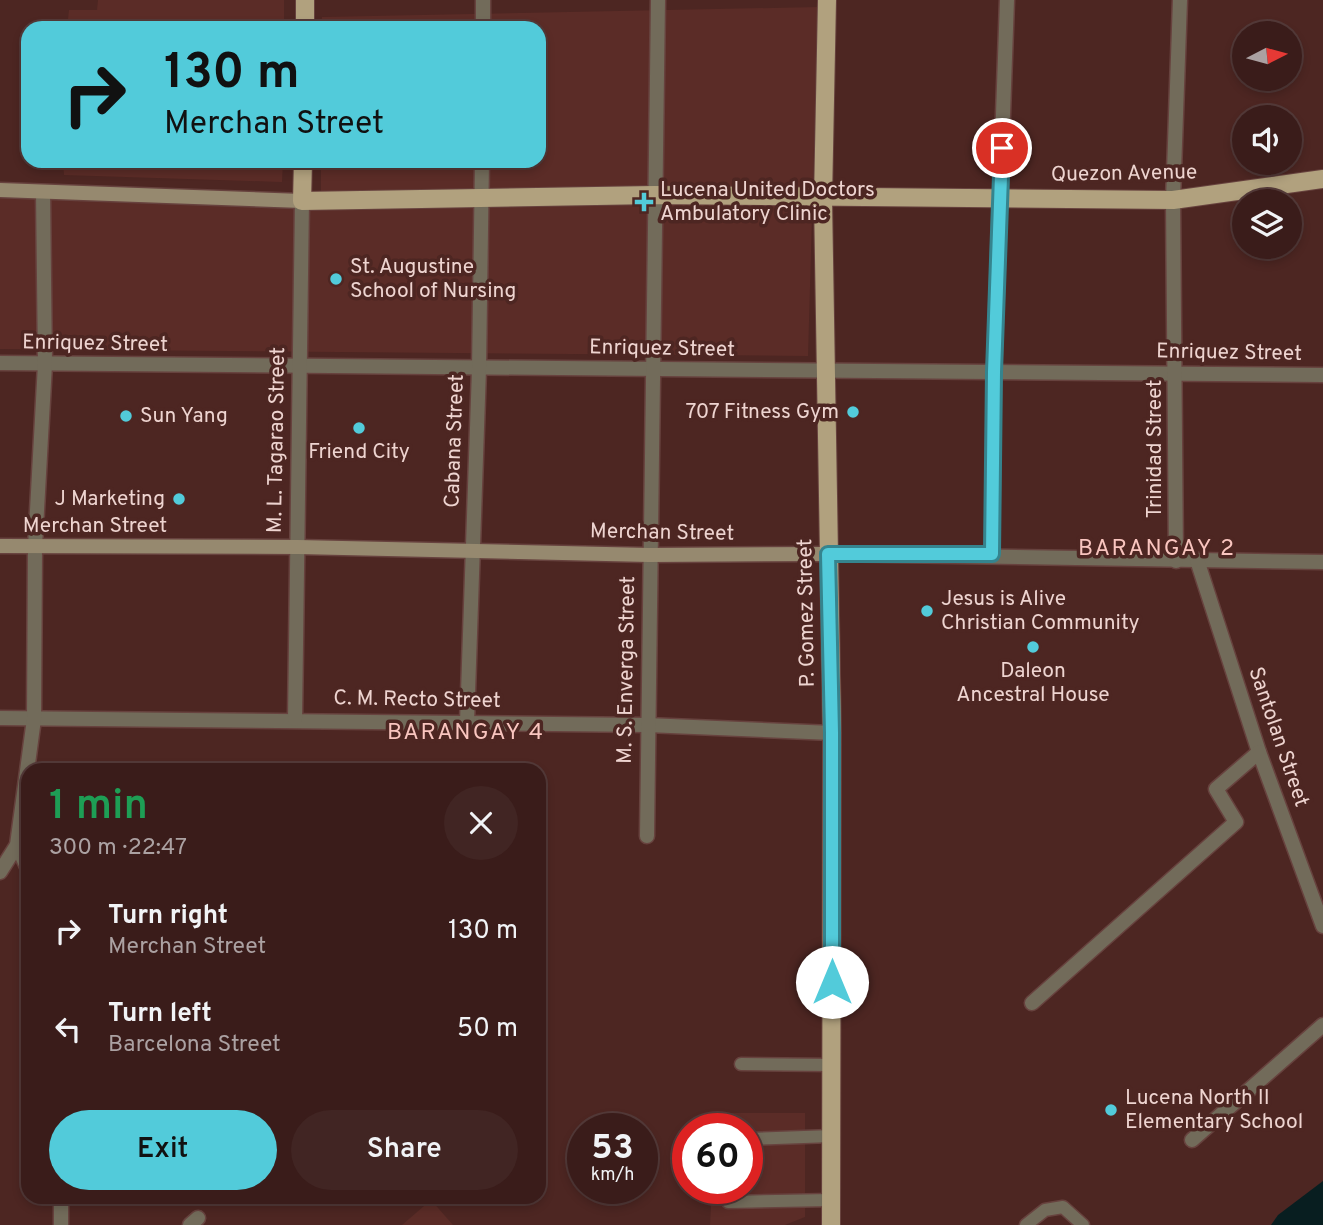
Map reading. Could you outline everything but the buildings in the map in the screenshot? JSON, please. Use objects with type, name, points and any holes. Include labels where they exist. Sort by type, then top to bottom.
[{"type":"main road","points":[[305,0],[305,21]]},
{"type":"main road","name":"P. Gomez Street","points":[[827,0],[823,199],[832,733],[831,1225]]},
{"type":"main road","name":"M. L. Tagarao Street","points":[[302,201],[303,168]]},
{"type":"main road","name":"Quezon Avenue","points":[[0,190],[302,201],[654,195],[823,199],[1173,200],[1323,179]]},
{"type":"main road","name":"Merchan Street","points":[[0,546],[298,547],[649,555],[828,554]]},
{"type":"street","points":[[483,0],[483,21]]},
{"type":"street","name":"M. S. Enverga Street","points":[[647,836],[658,0]]},
{"type":"street","points":[[992,554],[994,372],[1007,0]]},
{"type":"street","name":"Trinidad Street","points":[[1176,561],[1173,200],[1180,0]]},
{"type":"street","name":"Cabana Street","points":[[467,722],[479,369],[482,168]]},
{"type":"street","points":[[28,763],[34,719],[35,547],[45,365],[43,192]]},
{"type":"street","name":"M. L. Tagarao Street","points":[[295,719],[302,366],[302,201]]},
{"type":"street","name":"Enriquez Street","points":[[0,363],[1323,375]]},
{"type":"street","name":"Merchan Street","points":[[828,554],[992,554],[1176,561],[1323,562]]},
{"type":"street","name":"Santolan Street","points":[[1197,560],[1259,752],[1323,926]]},
{"type":"street","name":"C. M. Recto Street","points":[[0,718],[295,719],[647,725],[832,733]]},
{"type":"street","points":[[1032,1003],[1236,822],[1216,789],[1259,752]]},
{"type":"street","points":[[0,872],[17,845],[21,815]]},
{"type":"street","points":[[17,845],[21,854]]},
{"type":"street","points":[[1192,1140],[1323,1025]]},
{"type":"street","points":[[61,1204],[61,1225]]},
{"type":"lane","points":[[741,1064],[832,1065]]},
{"type":"lane","points":[[763,1138],[832,1136]]},
{"type":"lane","points":[[763,1201],[832,1200]]},
{"type":"lane","points":[[1026,1225],[1045,1210],[1063,1207],[1083,1225]]},
{"type":"shaded area","points":[[98,0],[284,0],[284,21],[68,21],[69,10],[97,10]]},
{"type":"shaded area","points":[[818,7],[808,356],[0,349],[0,198],[321,204],[321,168],[546,168],[546,21],[322,21],[322,17]]},
{"type":"shaded area","points":[[64,168],[283,168],[282,182],[64,175]]},
{"type":"shaded area","points":[[763,1113],[805,1113],[805,1217],[785,1225],[710,1225],[711,1204],[763,1204]]},
{"type":"shaded area","points":[[426,1204],[435,1204],[453,1225],[402,1225]]},
{"type":"water","points":[[1323,1181],[1323,1225],[1271,1225],[1278,1215]]},
{"type":"place","name":"Lucena United Doctors Ambulatory Clinic","points":[[644,202]]},
{"type":"place","name":"St. Augustine School of Nursing","points":[[336,279]]},
{"type":"place","name":"707 Fitness Gym","points":[[853,412]]},
{"type":"place","name":"Sun Yang","points":[[126,416]]},
{"type":"place","name":"Friend City","points":[[359,428]]},
{"type":"place","name":"J Marketing","points":[[179,499]]},
{"type":"place","name":"Jesus is Alive Christian Community","points":[[927,611]]},
{"type":"place","name":"Daleon Ancestral House","points":[[1033,647]]},
{"type":"place","name":"Lucena North II Elementary School","points":[[1111,1110]]},
{"type":"district","name":"BARANGAY 2","points":[[1157,549]]},
{"type":"district","name":"BARANGAY 4","points":[[466,733]]},
{"type":"route","points":[[832,982],[832,733],[828,554],[992,554],[994,372],[1002,148]]}]
